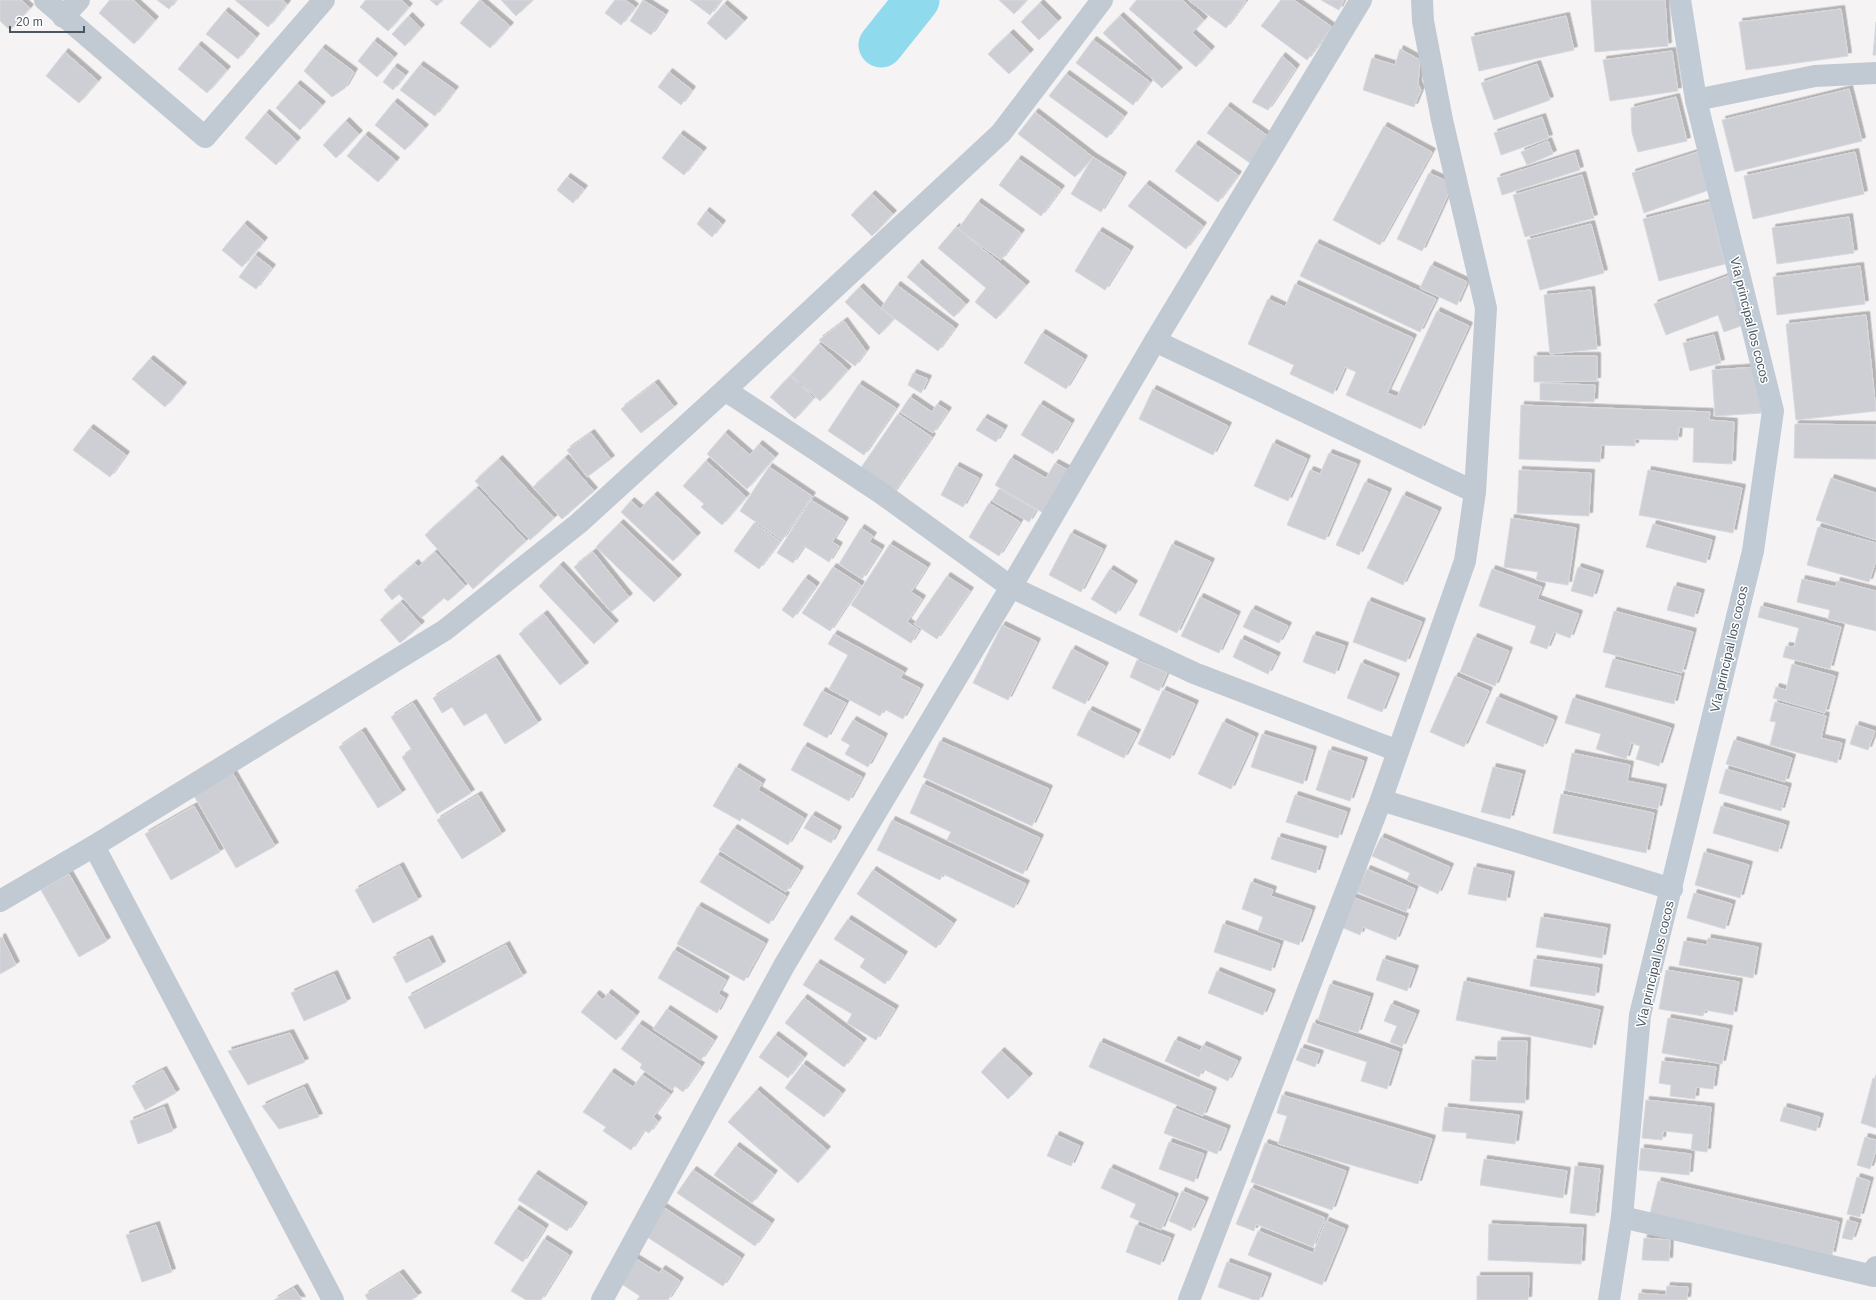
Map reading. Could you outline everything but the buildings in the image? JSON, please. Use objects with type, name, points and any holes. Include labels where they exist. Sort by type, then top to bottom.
[{"type":"street","points":[[45,0],[63,17],[205,137],[324,0]]},
{"type":"street","points":[[63,17],[79,0]]},
{"type":"street","points":[[0,901],[94,846],[445,630],[579,523],[725,390],[1001,133],[1102,0]]},
{"type":"street","points":[[602,1300],[785,964],[1012,587],[1154,341],[1361,0]]},
{"type":"street","points":[[1189,1300],[1398,752],[1465,561],[1475,492],[1486,308],[1442,120],[1423,22],[1422,0]]},
{"type":"street","name":"Vía principal los cocos","points":[[1609,1300],[1622,1217],[1640,1014],[1672,889],[1753,550],[1773,411],[1696,100],[1680,0]]},
{"type":"street","points":[[1696,100],[1815,76],[1876,73]]},
{"type":"street","points":[[1154,341],[1475,492]]},
{"type":"street","points":[[725,390],[881,493],[1012,587],[1194,673],[1398,752]]},
{"type":"street","points":[[1380,800],[1672,889]]},
{"type":"street","points":[[94,846],[333,1300]]},
{"type":"street","points":[[1622,1217],[1874,1276],[1876,1267]]},
{"type":"waterway","points":[[881,45],[917,0]]}]
